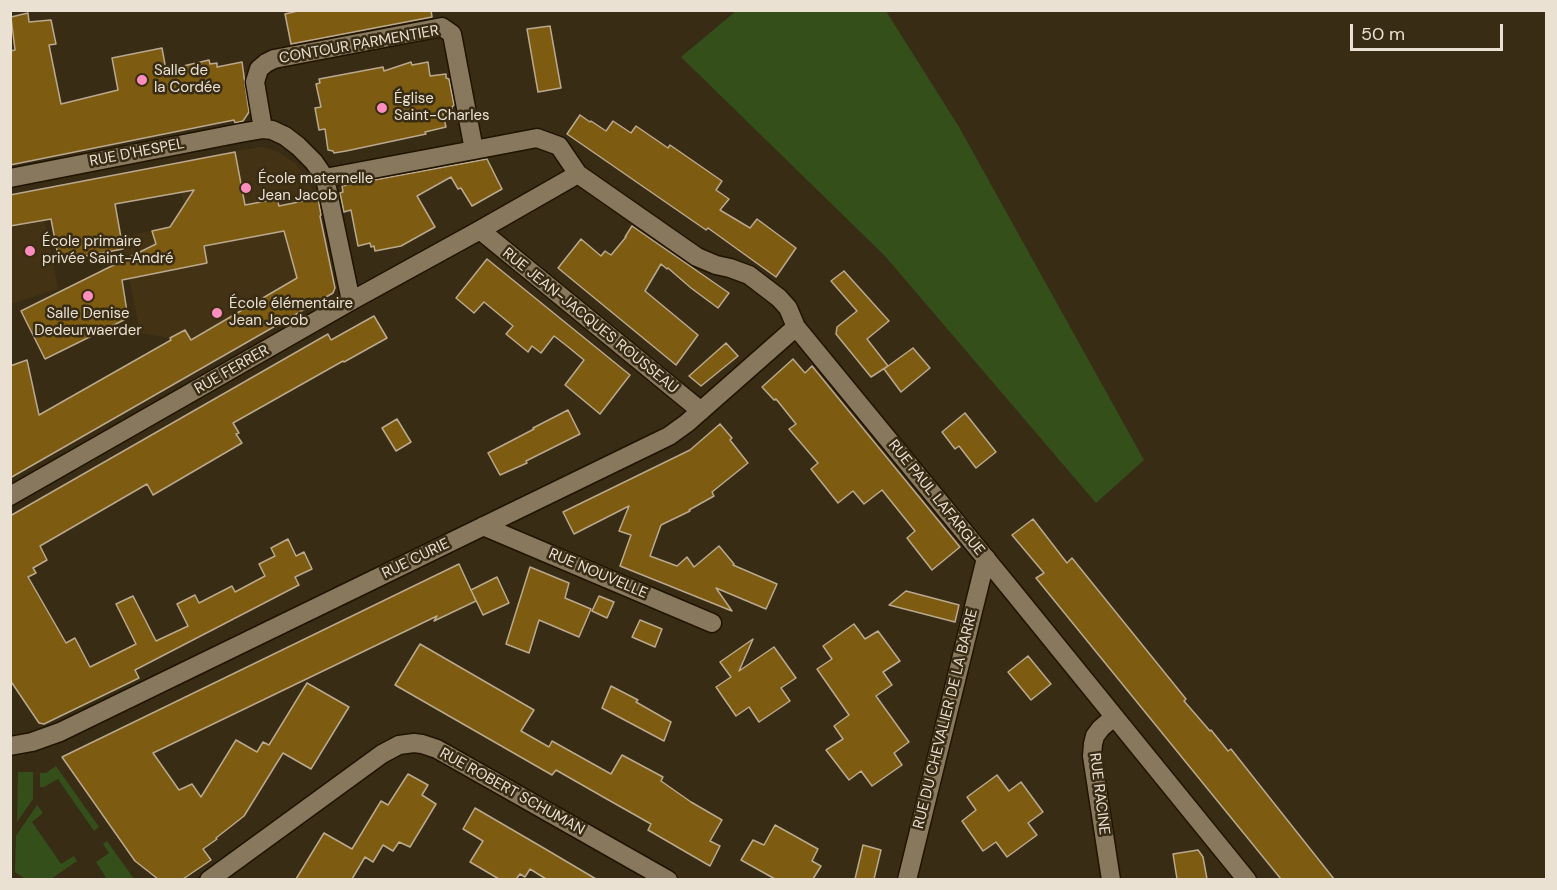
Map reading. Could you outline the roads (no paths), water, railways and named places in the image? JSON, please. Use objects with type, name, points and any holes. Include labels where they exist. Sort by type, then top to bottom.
[{"type":"street","points":[[430,10],[434,29]]},
{"type":"street","name":"CONTOUR PARMENTIER","points":[[263,129],[255,82],[259,69],[266,63],[285,57],[442,27],[452,34],[474,150]]},
{"type":"street","points":[[263,129],[278,133],[298,146],[314,162],[325,178],[351,301]]},
{"type":"street","name":"RUE D'HESPEL","points":[[10,178],[263,129]]},
{"type":"street","name":"RUE PAUL LAFARGUE","points":[[474,150],[537,138],[558,146],[579,174],[698,257],[749,275],[779,298],[788,308],[796,327],[986,558],[1239,875]]},
{"type":"street","points":[[325,178],[474,150]]},
{"type":"street","name":"RUE FERRER","points":[[10,496],[579,174]]},
{"type":"street","name":"RUE JEAN-JACQUES ROUSSEAU","points":[[480,230],[701,411]]},
{"type":"street","name":"RUE CURIE","points":[[10,746],[32,742],[60,732],[669,436],[701,411],[796,327]]},
{"type":"street","name":"RUE NOUVELLE","points":[[483,526],[712,622]]},
{"type":"street","name":"RUE DU CHEVALIER DE LA BARRE","points":[[907,879],[986,558]]},
{"type":"street","name":"RUE RACINE","points":[[1111,879],[1092,756],[1095,736],[1114,717]]},
{"type":"street","name":"RUE ROBERT SCHUMAN","points":[[209,879],[382,754],[399,745],[414,743],[437,748],[668,879]]},
{"type":"place","name":"Salle de la Cordée","points":[[142,80]]},
{"type":"place","name":"Église Saint-Charles","points":[[382,108]]},
{"type":"place","name":"École maternelle Jean Jacob","points":[[246,188]]},
{"type":"place","name":"École primaire privée Saint-André","points":[[30,251]]},
{"type":"place","name":"Salle Denise Dedeurwaerder","points":[[88,296]]},
{"type":"place","name":"École élémentaire Jean Jacob","points":[[217,313]]}]
